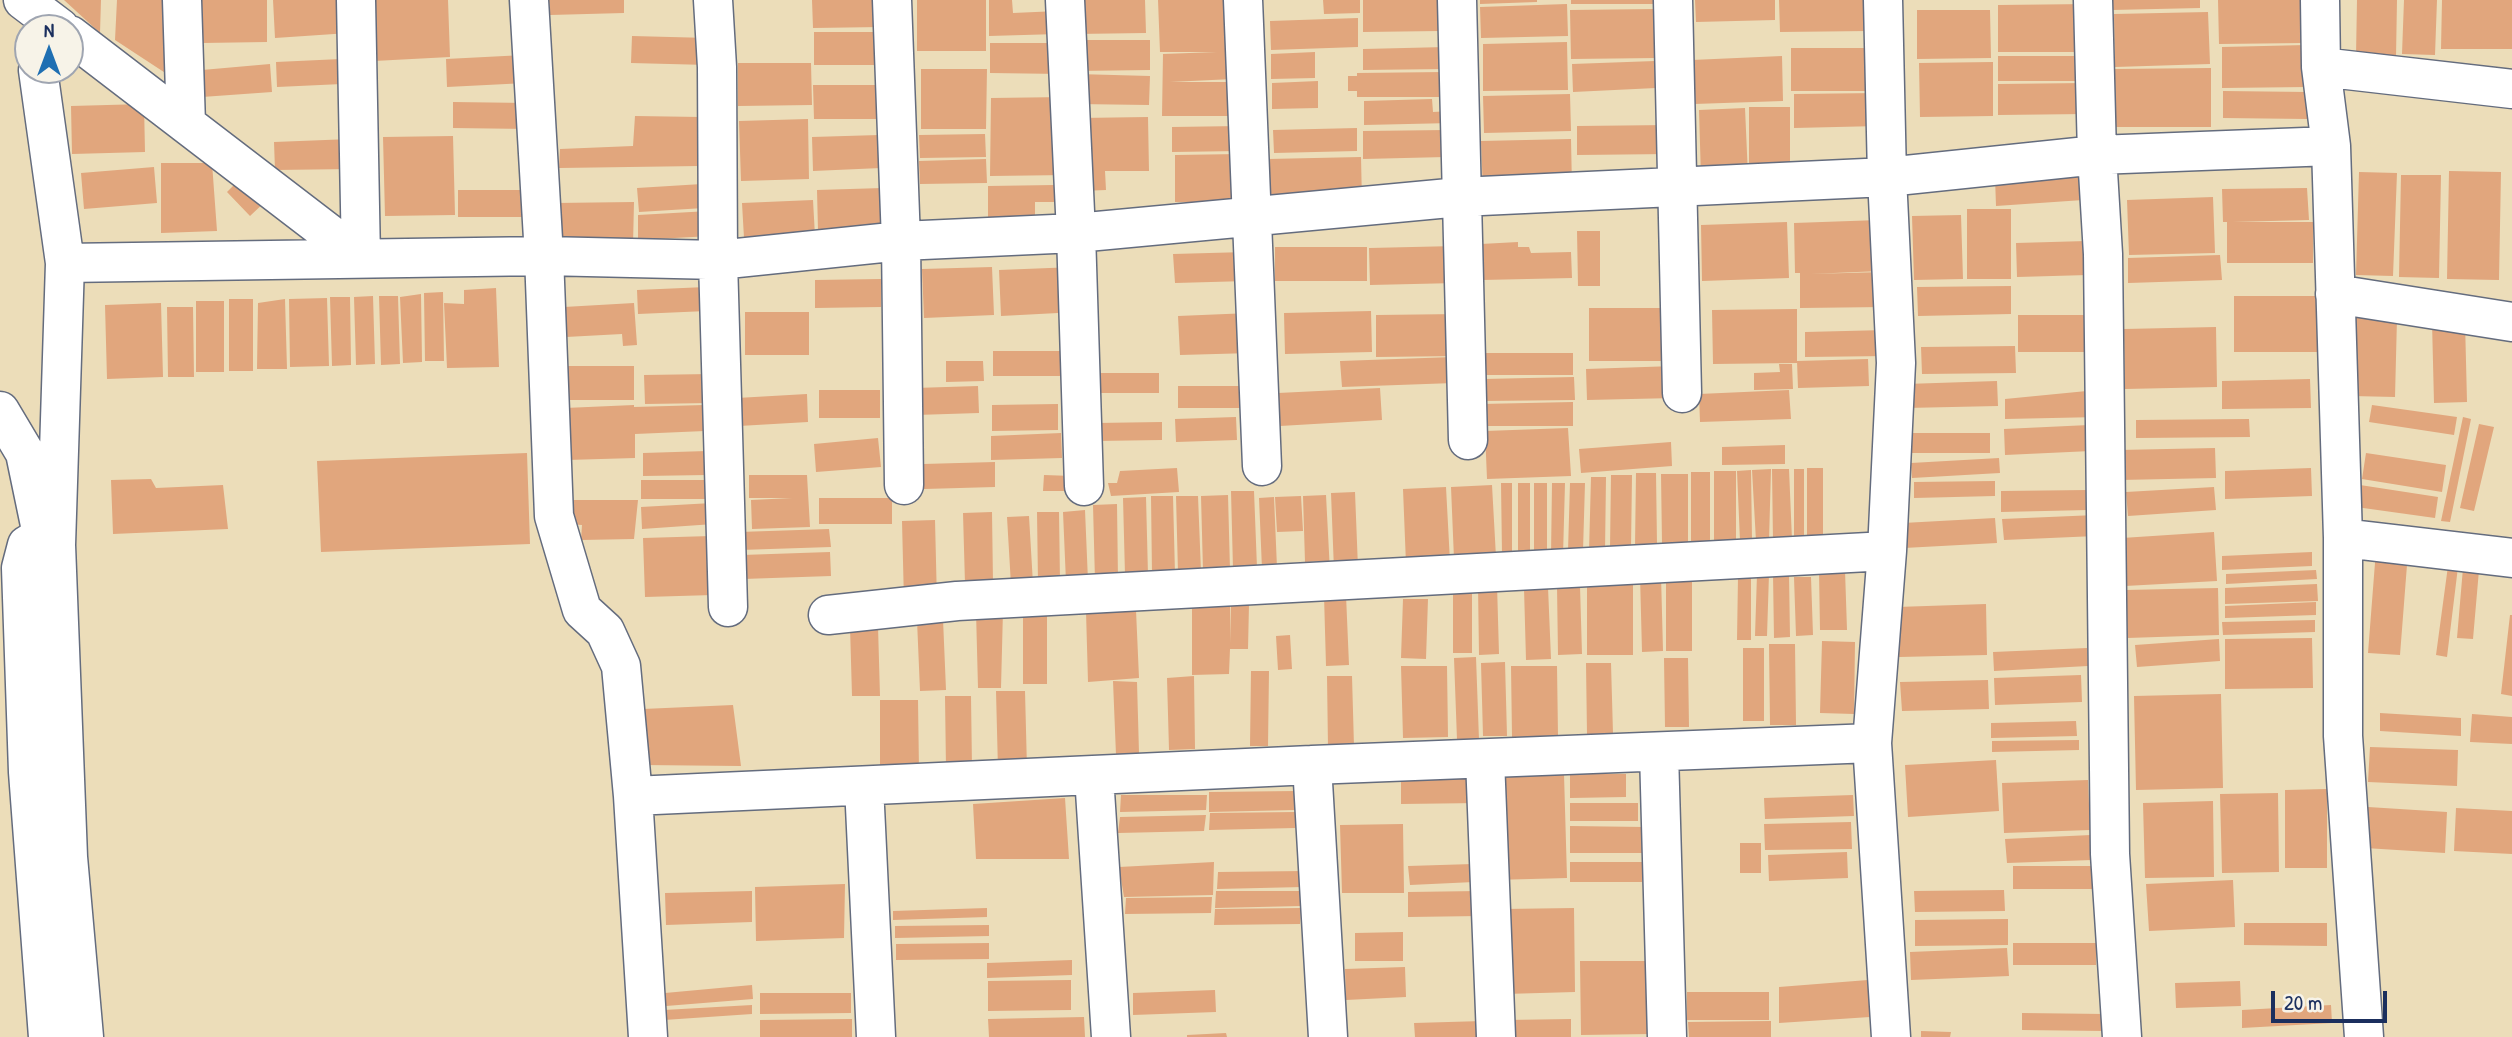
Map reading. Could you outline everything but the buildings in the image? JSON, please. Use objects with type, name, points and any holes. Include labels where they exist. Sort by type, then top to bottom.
[{"type":"street","points":[[182,0],[186,124]]},
{"type":"street","points":[[356,0],[362,258]]},
{"type":"street","points":[[529,0],[544,256],[554,516],[582,610],[605,631],[621,666],[633,796],[648,1037]]},
{"type":"street","points":[[713,0],[717,67],[718,260],[728,607]]},
{"type":"street","points":[[892,0],[901,241],[904,485]]},
{"type":"street","points":[[1065,0],[1084,486]]},
{"type":"street","points":[[1243,0],[1262,466]]},
{"type":"street","points":[[1457,0],[1468,440]]},
{"type":"street","points":[[1673,0],[1682,393]]},
{"type":"street","points":[[1883,0],[1887,177],[1896,363],[1887,551],[1872,743],[1891,1037]]},
{"type":"street","points":[[2093,0],[2097,155],[2103,254],[2110,854],[2122,1037]]},
{"type":"street","points":[[2320,0],[2321,67],[2331,146],[2343,537],[2343,736],[2364,1037]]},
{"type":"street","points":[[84,46],[362,258]]},
{"type":"street","points":[[2321,67],[2512,89]]},
{"type":"street","points":[[40,84],[65,263],[49,542],[68,857],[84,1037]]},
{"type":"street","points":[[65,263],[544,256],[718,260],[901,241],[1076,233],[1460,197],[1887,177],[2097,155],[2331,146]]},
{"type":"street","points":[[2335,294],[2512,322]]},
{"type":"street","points":[[0,411],[25,453],[49,542]]},
{"type":"street","points":[[2343,537],[2512,558]]},
{"type":"street","points":[[48,1037],[28,772],[21,568],[27,545],[34,540],[49,542]]},
{"type":"street","points":[[828,615],[957,601],[1887,551]]},
{"type":"street","points":[[633,796],[1872,743]]},
{"type":"street","points":[[1659,752],[1667,1037]]},
{"type":"street","points":[[1485,759],[1496,1037]]},
{"type":"street","points":[[1312,765],[1328,1037]]},
{"type":"street","points":[[1094,776],[1111,1037]]},
{"type":"street","points":[[864,786],[876,1037]]}]
